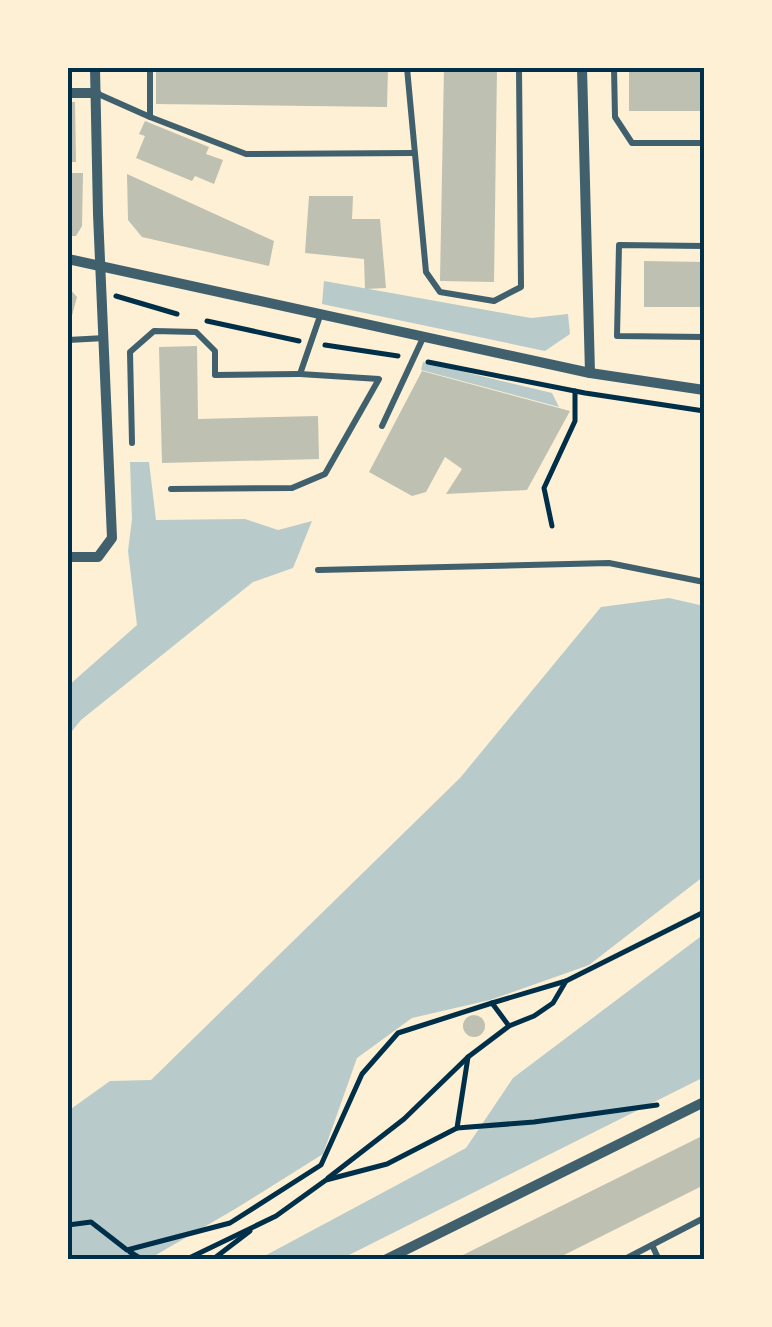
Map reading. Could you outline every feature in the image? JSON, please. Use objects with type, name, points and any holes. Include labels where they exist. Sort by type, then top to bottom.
[{"type":"street","points":[[68,558],[98,558],[112,538],[95,68]]},
{"type":"street","points":[[582,68],[590,373]]},
{"type":"street","points":[[68,93],[96,93]]},
{"type":"street","points":[[68,259],[590,373],[704,390]]},
{"type":"street","points":[[385,1260],[704,1102]]},
{"type":"lane","points":[[150,68],[150,118]]},
{"type":"lane","points":[[407,68],[426,272],[440,292],[494,301],[521,287],[519,68]]},
{"type":"lane","points":[[614,68],[616,117],[632,143],[704,143]]},
{"type":"lane","points":[[96,93],[246,154],[414,153]]},
{"type":"lane","points":[[704,246],[619,245],[617,336],[704,337]]},
{"type":"lane","points":[[300,374],[320,316]]},
{"type":"lane","points":[[132,442],[130,352],[154,331],[196,332],[214,351],[215,374],[378,379],[325,474],[292,488],[171,489]]},
{"type":"lane","points":[[68,340],[104,338]]},
{"type":"lane","points":[[382,426],[423,338]]},
{"type":"lane","points":[[318,570],[609,564],[704,582]]},
{"type":"lane","points":[[623,1260],[704,1218]]},
{"type":"lane","points":[[652,1245],[659,1260]]},
{"type":"path","points":[[103,292],[178,314]]},
{"type":"path","points":[[197,318],[310,343],[704,411]]},
{"type":"path","points":[[552,526],[544,488],[575,422],[575,391]]},
{"type":"path","points":[[127,1250],[230,1224],[320,1165],[362,1074],[398,1032],[566,981],[704,912]]},
{"type":"path","points":[[212,1260],[404,1119],[468,1057],[510,1026],[553,1004],[566,981]]},
{"type":"path","points":[[492,1002],[510,1026]]},
{"type":"path","points":[[457,1128],[468,1057]]},
{"type":"path","points":[[326,1180],[387,1164],[457,1128],[668,1104]]},
{"type":"path","points":[[68,1225],[91,1222],[144,1260]]},
{"type":"path","points":[[185,1260],[261,1223]]},
{"type":"shaded area","points":[[324,281],[531,318],[568,314],[570,334],[545,351],[322,304]]},
{"type":"shaded area","points":[[423,362],[552,393],[559,407],[421,370]]},
{"type":"shaded area","points":[[130,462],[149,462],[156,520],[245,519],[278,530],[312,521],[293,568],[253,582],[81,720],[68,736],[68,686],[137,625],[128,551],[132,519]]},
{"type":"shaded area","points":[[669,598],[704,606],[704,876],[589,965],[490,1000],[412,1018],[357,1058],[323,1154],[235,1209],[149,1259],[68,1259],[68,1111],[110,1081],[151,1080],[460,778],[601,607]]},
{"type":"shaded area","points":[[704,934],[704,1077],[341,1259],[257,1260],[466,1148],[513,1078]]},
{"type":"building","points":[[156,68],[388,68],[387,107],[156,104]]},
{"type":"building","points":[[444,68],[497,68],[494,282],[440,281]]},
{"type":"building","points":[[629,68],[704,68],[704,111],[629,111]]},
{"type":"building","points":[[68,102],[75,102],[76,162],[68,162]]},
{"type":"building","points":[[145,121],[209,147],[206,154],[223,160],[214,184],[195,176],[192,181],[136,158],[145,136],[139,134]]},
{"type":"building","points":[[68,173],[83,173],[82,226],[76,236],[68,236]]},
{"type":"building","points":[[127,174],[274,241],[269,266],[142,237],[128,220]]},
{"type":"building","points":[[309,196],[353,196],[352,219],[380,219],[386,288],[365,289],[364,259],[305,253]]},
{"type":"building","points":[[644,261],[704,262],[704,307],[644,307]]},
{"type":"building","points":[[68,287],[77,297],[69,327],[68,327]]},
{"type":"building","points":[[197,346],[198,419],[318,416],[319,459],[162,463],[159,347]]},
{"type":"building","points":[[422,371],[570,411],[527,490],[446,494],[462,469],[445,457],[426,492],[412,496],[369,472]]},
{"type":"building","points":[[474,1015],[482,1018],[482,1034],[474,1037],[466,1034],[463,1026],[466,1018]]},
{"type":"building","points":[[704,1135],[704,1185],[554,1260],[453,1260]]}]
